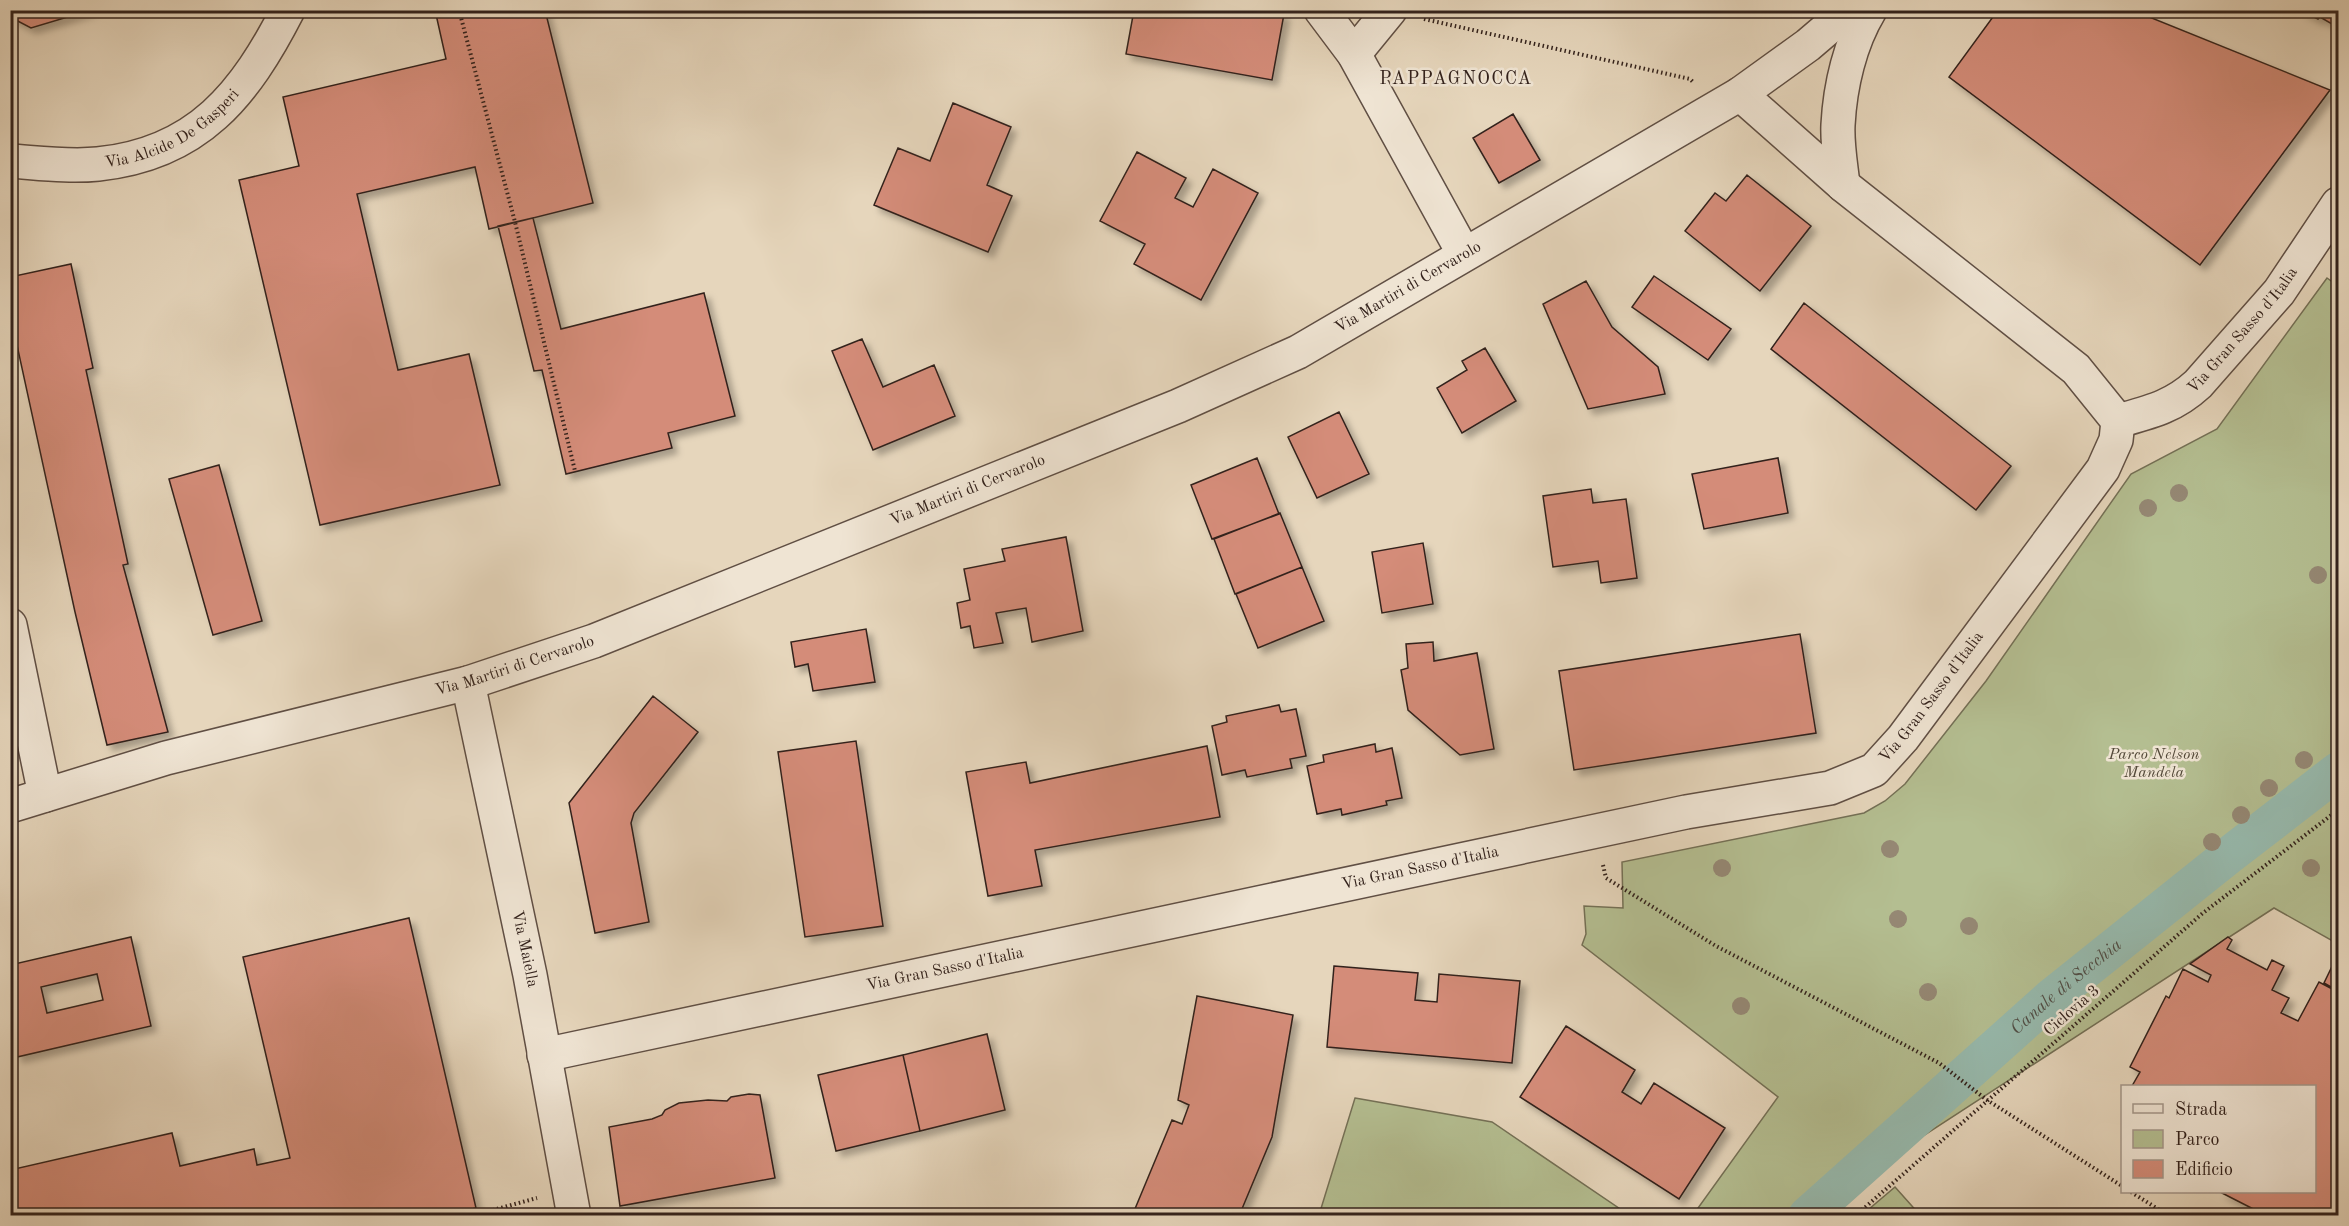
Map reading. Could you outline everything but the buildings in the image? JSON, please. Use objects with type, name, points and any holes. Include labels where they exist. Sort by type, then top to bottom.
[{"type":"street","name":"Via Alcide De Gasperi","points":[[10,161],[95,165],[150,153],[182,140],[200,129],[240,89],[268,50],[288,10]]},
{"type":"street","points":[[1321,10],[1354,54],[1464,254]]},
{"type":"street","name":"Via Martiri di Cervarolo","points":[[10,806],[166,758],[468,683],[594,641],[1178,406],[1298,352],[1727,101],[1808,45],[1849,10]]},
{"type":"street","points":[[1842,185],[1838,126],[1844,79],[1858,29],[1870,10]]},
{"type":"street","points":[[1354,54],[1390,11]]},
{"type":"street","points":[[1727,101],[1842,185],[2076,369],[2118,421]]},
{"type":"street","name":"Via Gran Sasso d'Italia","points":[[544,1055],[1597,831],[1830,788],[1874,770],[1910,730],[2103,469],[2116,440],[2118,421],[2163,409],[2198,384],[2279,292],[2338,204]]},
{"type":"street","points":[[10,625],[45,795]]},
{"type":"street","name":"Via Maiella","points":[[468,683],[530,975],[571,1203]]},
{"type":"path","points":[[459,10],[515,222],[576,471]]},
{"type":"path","points":[[1390,11],[1690,79],[1727,101]]},
{"type":"path","name":"Ciclovia 3","points":[[1855,1215],[2203,913],[2338,810]]},
{"type":"path","points":[[1597,831],[1606,878],[1716,946],[1939,1063],[1987,1100],[2121,1185]]},
{"type":"path","points":[[2134,1193],[2169,1215]]},
{"type":"path","points":[[471,1215],[571,1203]]},
{"type":"green space","name":"Parco Nelson Mandela","points":[[2327,278],[2338,286],[2338,944],[2274,908],[1800,1216],[1693,1215],[1778,1097],[1582,945],[1586,934],[1584,906],[1623,908],[1622,862],[1864,813],[1885,801],[1905,784],[1986,681],[2131,474],[2217,429]]},
{"type":"green space","points":[[1355,1098],[1492,1122],[1629,1215],[1319,1215]]},
{"type":"green space","points":[[1895,1187],[1920,1215],[1862,1215]]},
{"type":"waterway","name":"Canale di Secchia","points":[[1807,1216],[2053,996],[2338,771]]},
{"type":"district","name":"PAPPAGNOCCA","points":[[1456,79]]}]
